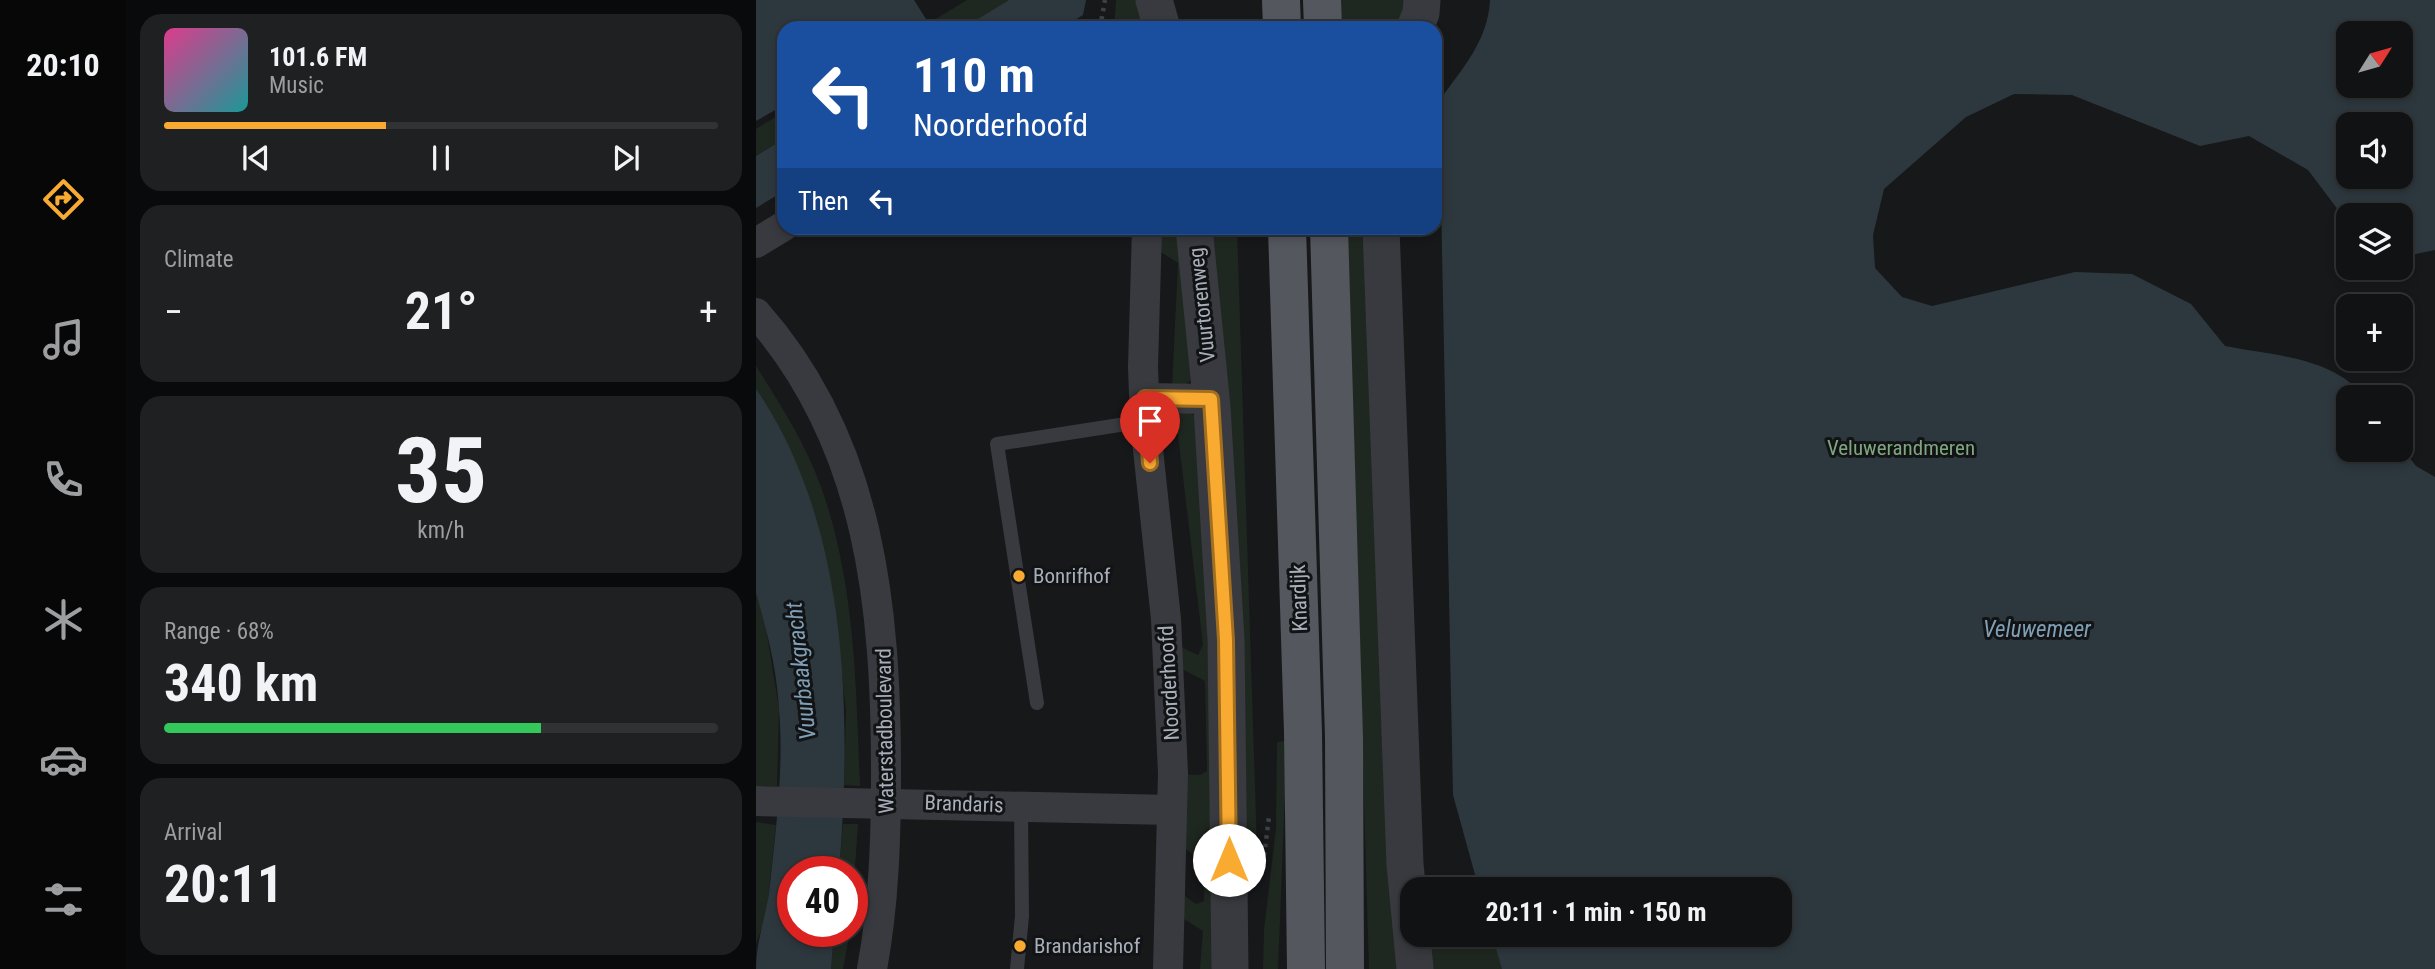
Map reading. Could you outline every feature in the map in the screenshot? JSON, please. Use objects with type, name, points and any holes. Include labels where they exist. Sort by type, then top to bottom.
[{"type":"main road","points":[[1281,0],[1282,21]]},
{"type":"main road","points":[[1322,0],[1323,21]]},
{"type":"main road","name":"Knardijk","points":[[1287,235],[1303,732],[1306,969]]},
{"type":"main road","name":"Knardijk","points":[[1329,235],[1344,738],[1345,969]]},
{"type":"street","points":[[1154,0],[1160,21]]},
{"type":"street","points":[[1417,21],[1422,0]]},
{"type":"street","points":[[756,243],[777,230]]},
{"type":"street","name":"Noorderhoofd","points":[[1147,235],[1143,367],[1166,619],[1172,810],[1168,969]]},
{"type":"street","name":"Vuurtorenweg","points":[[1195,235],[1211,399],[1226,640],[1230,969]]},
{"type":"street","points":[[1381,235],[1405,864],[1415,969]]},
{"type":"street","name":"Waterstadboulevard","points":[[756,313],[796,366],[836,441],[856,494],[880,610],[887,698],[887,802],[884,874],[872,969]]},
{"type":"street","points":[[1145,410],[1211,399]]},
{"type":"street","name":"Brandaris","points":[[766,801],[1172,810]]},
{"type":"lane","points":[[1037,703],[997,444],[1145,410]]},
{"type":"lane","points":[[1017,969],[1022,916],[1021,806]]},
{"type":"path","points":[[1101,21],[1105,0]]},
{"type":"path","points":[[1261,873],[1270,809]]},
{"type":"shaded area","points":[[967,0],[1009,0],[974,21],[932,21]]},
{"type":"shaded area","points":[[1116,0],[1139,0],[1146,21],[1114,21]]},
{"type":"shaded area","points":[[1340,0],[1404,0],[1405,7],[1400,21],[1341,21]]},
{"type":"shaded area","points":[[777,116],[777,143],[756,156],[756,129]]},
{"type":"shaded area","points":[[1157,235],[1183,235],[1197,374],[1182,388],[1172,388],[1178,263],[1156,249]]},
{"type":"shaded area","points":[[1207,235],[1237,235],[1257,850],[1243,919]]},
{"type":"shaded area","points":[[1347,235],[1371,235],[1401,969],[1369,969]]},
{"type":"shaded area","points":[[756,366],[807,453],[832,520],[852,633],[860,786],[844,785],[846,710],[832,591],[803,479],[756,389]]},
{"type":"shaded area","points":[[1175,409],[1190,412],[1200,421],[1219,969],[1200,969],[1203,931],[1181,917],[1182,894],[1196,904],[1204,901],[1205,863],[1183,847],[1177,774],[1200,775],[1207,771],[1205,681],[1180,668],[1179,646],[1198,655],[1203,645]]},
{"type":"shaded area","points":[[756,593],[765,622],[779,709],[777,786],[756,786]]},
{"type":"shaded area","points":[[1287,741],[1278,969],[1263,969],[1264,930],[1276,828],[1277,742]]},
{"type":"shaded area","points":[[756,822],[776,825],[766,918],[756,943]]},
{"type":"shaded area","points":[[843,824],[858,824],[856,856],[840,856]]},
{"type":"shaded area","points":[[833,947],[847,947],[843,969],[831,969]]},
{"type":"shaded area","points":[[1427,947],[1497,947],[1502,969],[1429,969]]},
{"type":"water","points":[[756,0],[914,0],[926,19],[923,21],[777,21],[777,109],[756,121]]},
{"type":"water","points":[[1009,0],[1086,0],[1083,15],[1073,21],[974,21]]},
{"type":"water","name":"Veluwemeer","points":[[1490,0],[2435,0],[2435,250],[2413,255],[2413,203],[2336,203],[2336,207],[2308,170],[2249,136],[2200,146],[2072,95],[2014,94],[1966,117],[1884,189],[1873,235],[1875,268],[1902,297],[1932,306],[2075,272],[2132,274],[2191,304],[2225,346],[2300,360],[2336,373],[2351,384],[2336,385],[2336,462],[2413,462],[2435,477],[2435,969],[1502,969],[1496,947],[1792,947],[1792,877],[1476,877],[1453,795],[1442,235],[1442,97],[1479,42]]},
{"type":"water","points":[[777,143],[777,195],[756,208],[756,156]]},
{"type":"water","name":"Vuurbaakgracht","points":[[756,389],[787,442],[810,499],[827,559],[843,685],[845,748],[840,856],[777,856],[777,947],[833,947],[831,969],[756,969],[770,885],[781,753],[776,680],[756,593]]},
{"type":"place","name":"Bonrifhof","points":[[1019,576]]},
{"type":"place","name":"Brandarishof","points":[[1020,946]]},
{"type":"route","points":[[1150,463],[1145,398],[1211,399],[1226,640],[1229,860]]},
{"type":"park label","name":"Veluwerandmeren","points":[[1901,448]]}]
